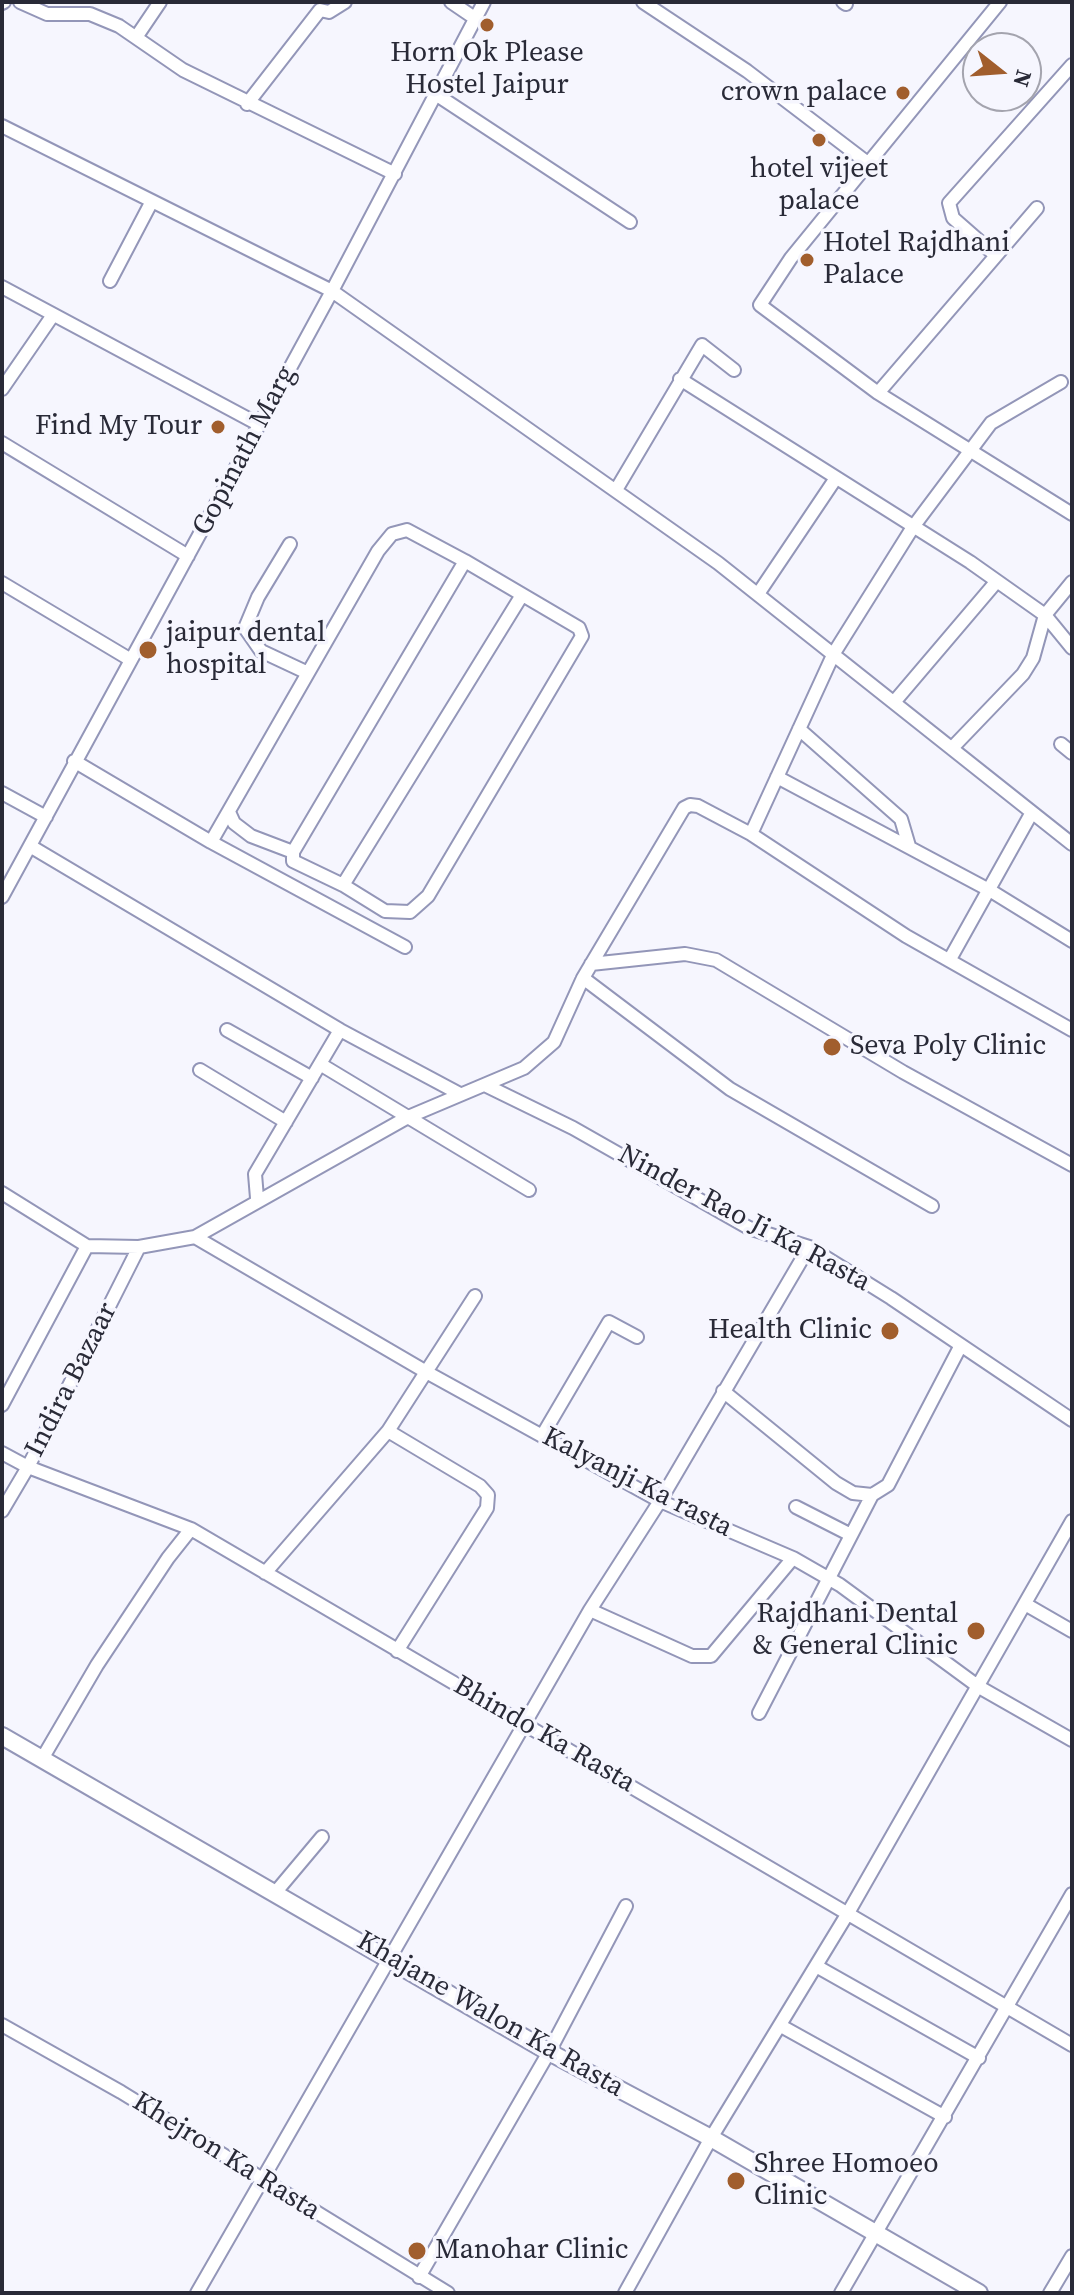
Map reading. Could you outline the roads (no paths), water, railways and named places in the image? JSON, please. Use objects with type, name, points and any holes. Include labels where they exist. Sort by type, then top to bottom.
[{"type":"street","points":[[20,2],[47,14],[93,8],[183,70],[395,174]]},
{"type":"street","points":[[137,36],[160,2]]},
{"type":"street","points":[[247,104],[320,10],[329,12],[345,2]]},
{"type":"street","points":[[451,2],[476,19]]},
{"type":"street","name":"Gopinath Marg","points":[[2,897],[332,291],[484,2]]},
{"type":"street","points":[[643,2],[747,71],[869,164]]},
{"type":"street","points":[[1000,2],[791,258],[760,305],[878,393],[1072,514]]},
{"type":"street","points":[[994,254],[953,218],[949,203],[1072,65]]},
{"type":"street","points":[[437,95],[630,222]]},
{"type":"street","points":[[2,126],[332,291],[616,490],[758,594],[1072,844]]},
{"type":"street","points":[[110,281],[152,201]]},
{"type":"street","points":[[878,393],[994,254],[1037,208]]},
{"type":"street","points":[[2,287],[258,424]]},
{"type":"street","points":[[2,389],[53,315]]},
{"type":"street","points":[[616,490],[702,345],[734,370]]},
{"type":"street","points":[[680,379],[997,581],[1045,615],[1072,648]]},
{"type":"street","points":[[751,834],[834,653],[913,527],[991,423],[1061,382]]},
{"type":"street","points":[[2,443],[188,556]]},
{"type":"street","points":[[758,594],[836,478]]},
{"type":"street","points":[[211,842],[392,534],[407,530],[465,561],[579,628],[582,636],[428,896],[410,912],[385,911],[343,885],[293,861],[293,852],[465,561]]},
{"type":"street","points":[[290,544],[258,597],[245,628],[261,651],[308,673]]},
{"type":"street","points":[[895,701],[997,581]]},
{"type":"street","points":[[953,747],[1023,674],[1033,658],[1045,615],[1072,582]]},
{"type":"street","points":[[2,583],[131,660]]},
{"type":"street","points":[[343,885],[522,595]]},
{"type":"street","points":[[799,729],[901,819],[909,846]]},
{"type":"street","points":[[1061,744],[1072,753]]},
{"type":"street","points":[[74,761],[211,842],[405,947]]},
{"type":"street","points":[[777,777],[991,891],[1072,941]]},
{"type":"street","points":[[2,793],[46,817]]},
{"type":"street","points":[[2,1193],[87,1246],[139,1247],[195,1237],[257,1198],[408,1117],[458,1093],[487,1086],[524,1068],[554,1042],[583,978],[684,808],[698,806],[751,834],[906,936],[1072,1030]]},
{"type":"street","points":[[229,812],[234,823],[251,836],[293,852]]},
{"type":"street","points":[[950,959],[991,891],[1031,814]]},
{"type":"street","points":[[30,846],[340,1030],[458,1093]]},
{"type":"street","points":[[591,964],[685,954],[716,960],[903,1072],[1072,1165]]},
{"type":"street","points":[[583,978],[730,1089],[932,1206]]},
{"type":"street","points":[[227,1030],[312,1078]]},
{"type":"street","points":[[257,1198],[255,1174],[340,1030]]},
{"type":"street","points":[[320,1064],[529,1190]]},
{"type":"street","points":[[200,1070],[286,1122]]},
{"type":"street","name":"Ninder Rao Ji Ka Rasta","points":[[487,1086],[573,1128],[749,1228],[809,1247],[891,1298],[1072,1420]]},
{"type":"street","name":"Kalyanji Ka rasta","points":[[195,1237],[428,1373],[660,1501],[793,1558],[828,1579],[979,1687],[1072,1740]]},
{"type":"street","points":[[2,1405],[87,1246]]},
{"type":"street","name":"Indira Bazaar","points":[[2,1511],[28,1467],[139,1247]]},
{"type":"street","points":[[197,2293],[527,1725],[590,1610],[660,1501],[809,1247]]},
{"type":"street","points":[[265,1573],[388,1431],[475,1296]]},
{"type":"street","points":[[542,1436],[609,1322],[637,1337]]},
{"type":"street","points":[[759,1713],[872,1495],[888,1485],[960,1347]]},
{"type":"street","points":[[723,1391],[836,1483],[853,1493],[872,1495]]},
{"type":"street","points":[[388,1431],[480,1486],[488,1495],[487,1508],[397,1651]]},
{"type":"street","name":"Bhindo Ka Rasta","points":[[2,1453],[28,1467],[191,1529],[1072,2045]]},
{"type":"street","points":[[796,1507],[851,1535]]},
{"type":"street","points":[[42,1759],[97,1665],[168,1558],[191,1529]]},
{"type":"street","points":[[625,2293],[711,2138],[848,1913],[1070,1530]]},
{"type":"street","points":[[590,1610],[692,1656],[711,1656],[793,1558]]},
{"type":"street","points":[[1025,1604],[1072,1631]]},
{"type":"street","name":"Khajane Walon Ka Rasta","points":[[2,1736],[549,2052],[711,2138],[979,2293]]},
{"type":"street","points":[[275,1893],[322,1837]]},
{"type":"street","points":[[841,2293],[1072,1894]]},
{"type":"street","points":[[419,2277],[549,2052],[626,1906]]},
{"type":"street","points":[[816,1966],[979,2058]]},
{"type":"street","name":"Khejron Ka Rasta","points":[[2,2025],[121,2092],[448,2293]]},
{"type":"street","points":[[781,2026],[945,2117]]},
{"type":"street","points":[[1050,2293],[1072,2256]]},
{"type":"place","name":"Horn Ok Please Hostel Jaipur","points":[[487,25]]},
{"type":"place","name":"crown palace","points":[[903,93]]},
{"type":"place","name":"hotel vijeet palace","points":[[819,140]]},
{"type":"place","name":"Hotel Rajdhani Palace","points":[[807,260]]},
{"type":"place","name":"Find My Tour","points":[[218,427]]},
{"type":"place","name":"jaipur dental hospital","points":[[148,650]]},
{"type":"place","name":"Seva Poly Clinic","points":[[832,1047]]},
{"type":"place","name":"Health Clinic","points":[[890,1331]]},
{"type":"place","name":"Rajdhani Dental & General Clinic","points":[[976,1631]]},
{"type":"place","name":"Shree Homoeo Clinic","points":[[736,2181]]},
{"type":"place","name":"Manohar Clinic","points":[[417,2251]]}]
